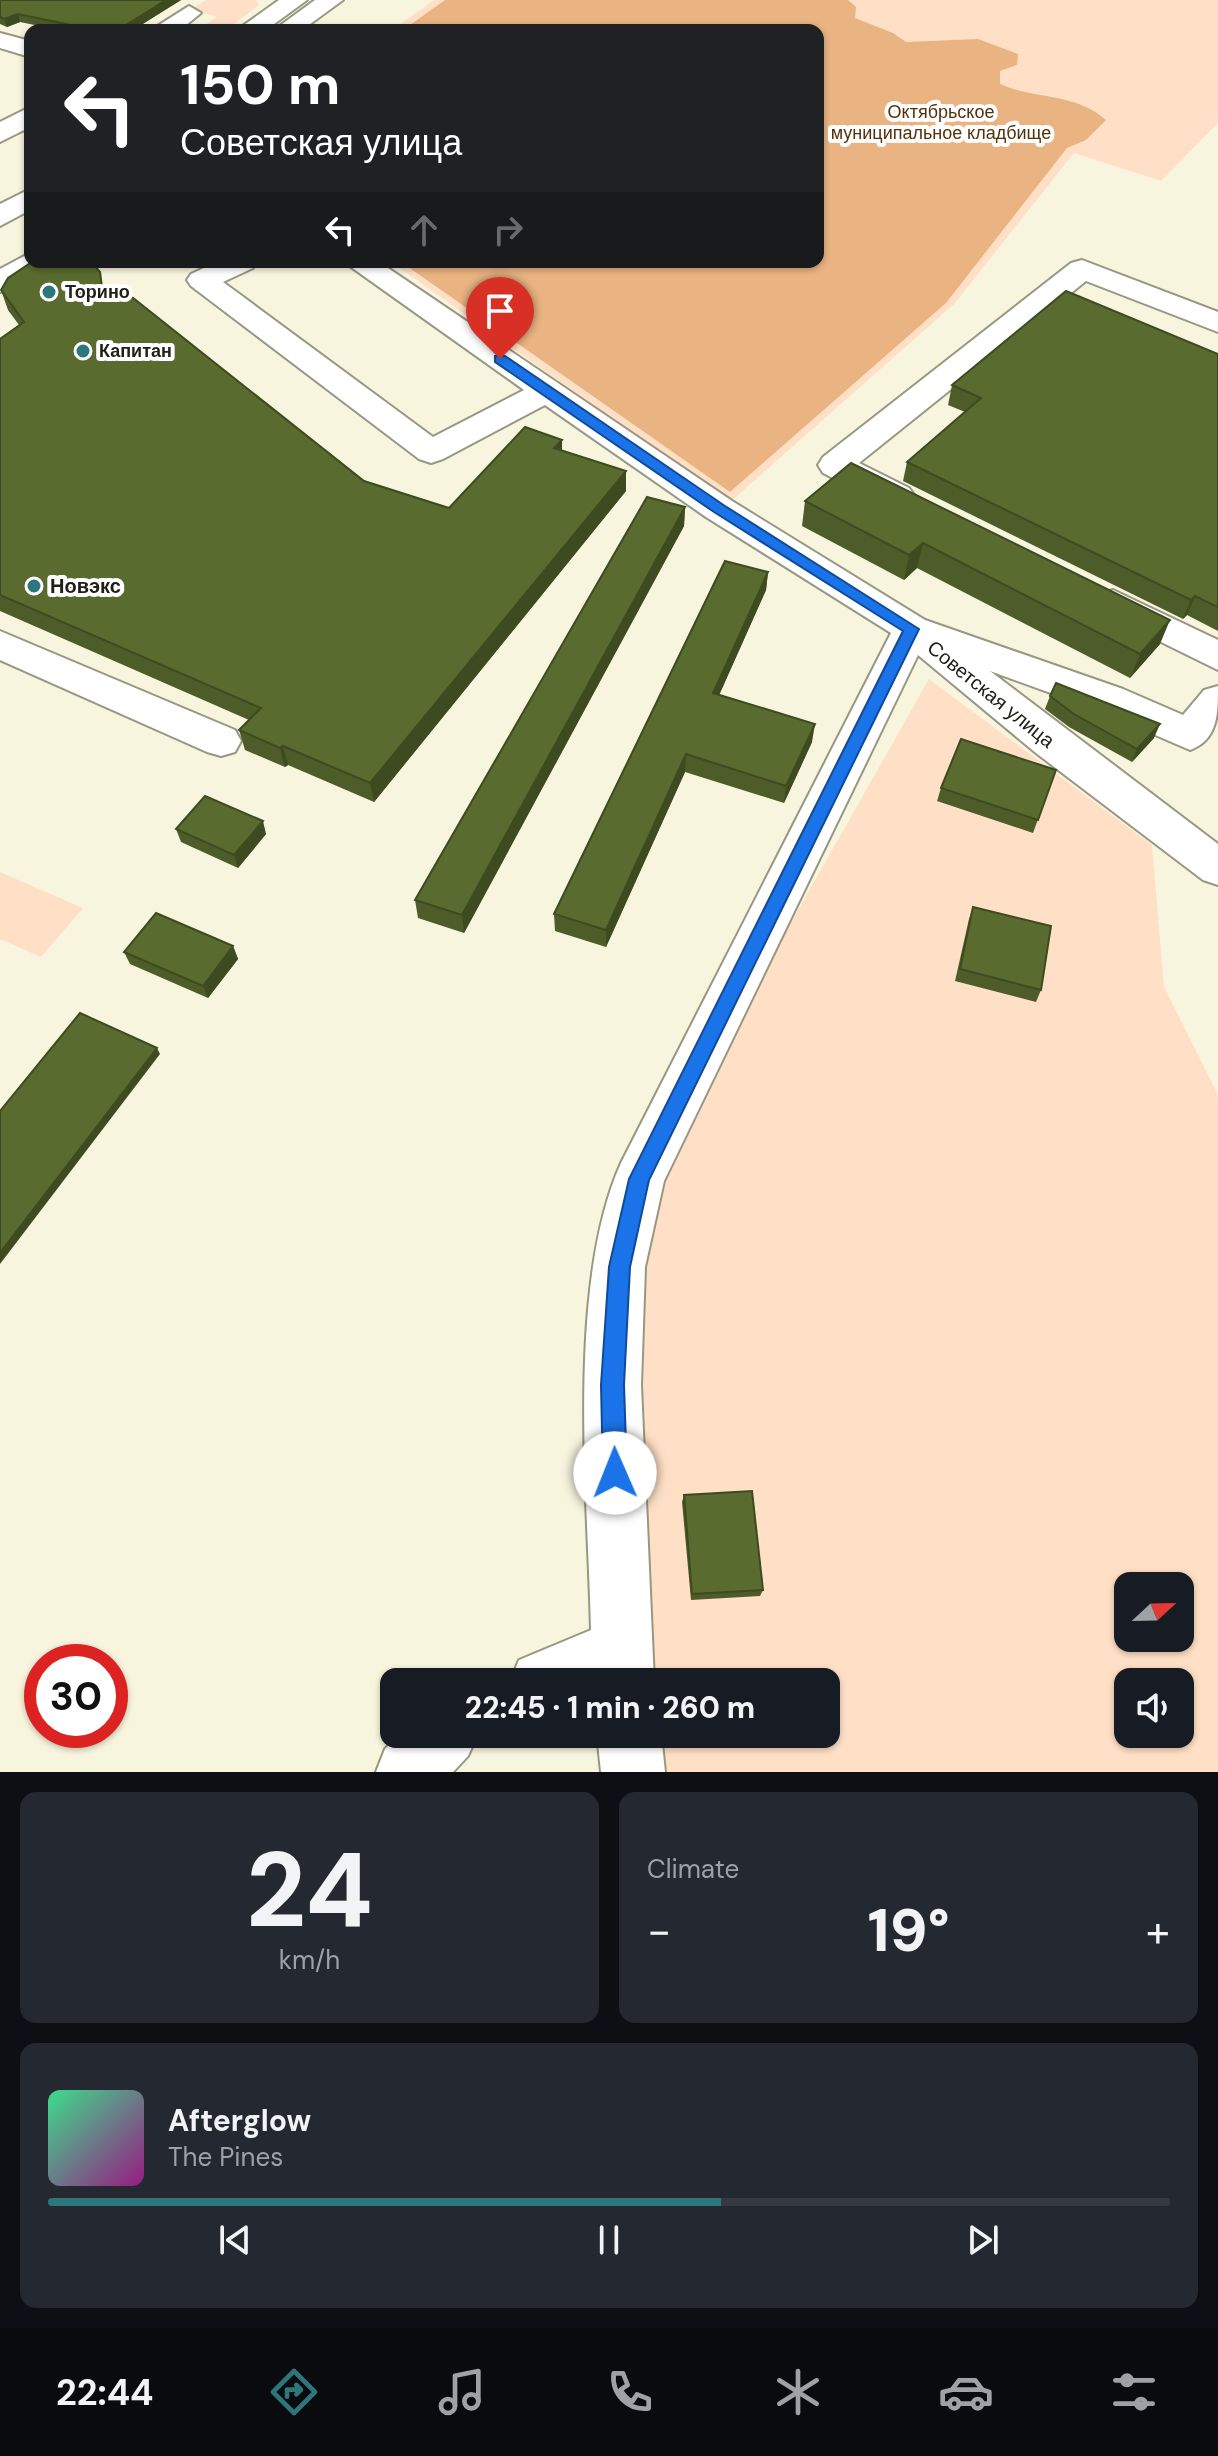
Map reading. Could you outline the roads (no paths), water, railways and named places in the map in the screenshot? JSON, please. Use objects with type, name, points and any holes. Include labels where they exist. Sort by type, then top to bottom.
[{"type":"street","points":[[295,24],[331,0]]},
{"type":"street","points":[[257,24],[288,1]]},
{"type":"street","points":[[172,24],[189,13]]},
{"type":"street","points":[[0,40],[24,47]]},
{"type":"street","points":[[0,134],[24,119]]},
{"type":"street","points":[[0,191],[24,176]]},
{"type":"street","points":[[0,217],[24,202]]},
{"type":"street","points":[[0,283],[24,266]]},
{"type":"street","points":[[229,268],[202,280],[431,452],[547,391]]},
{"type":"street","name":"Советская улица","points":[[368,268],[719,509],[912,629],[1050,742],[1218,868]]},
{"type":"street","points":[[920,507],[835,465],[1082,269],[1218,323]]},
{"type":"street","points":[[1090,592],[1218,656]]},
{"type":"street","points":[[621,1665],[613,1385],[619,1267],[639,1179],[912,629],[1109,699],[1190,735],[1218,700]]},
{"type":"street","points":[[0,644],[221,741]]},
{"type":"street","points":[[408,1772],[432,1748]]},
{"type":"street","points":[[630,1748],[633,1772]]},
{"type":"place","name":"Торино","points":[[49,292]]},
{"type":"place","name":"Капитан","points":[[83,351]]},
{"type":"place","name":"Новэкс","points":[[34,586]]},
{"type":"park label","name":"Октябрьское муниципальное кладбище","points":[[941,122]]}]
